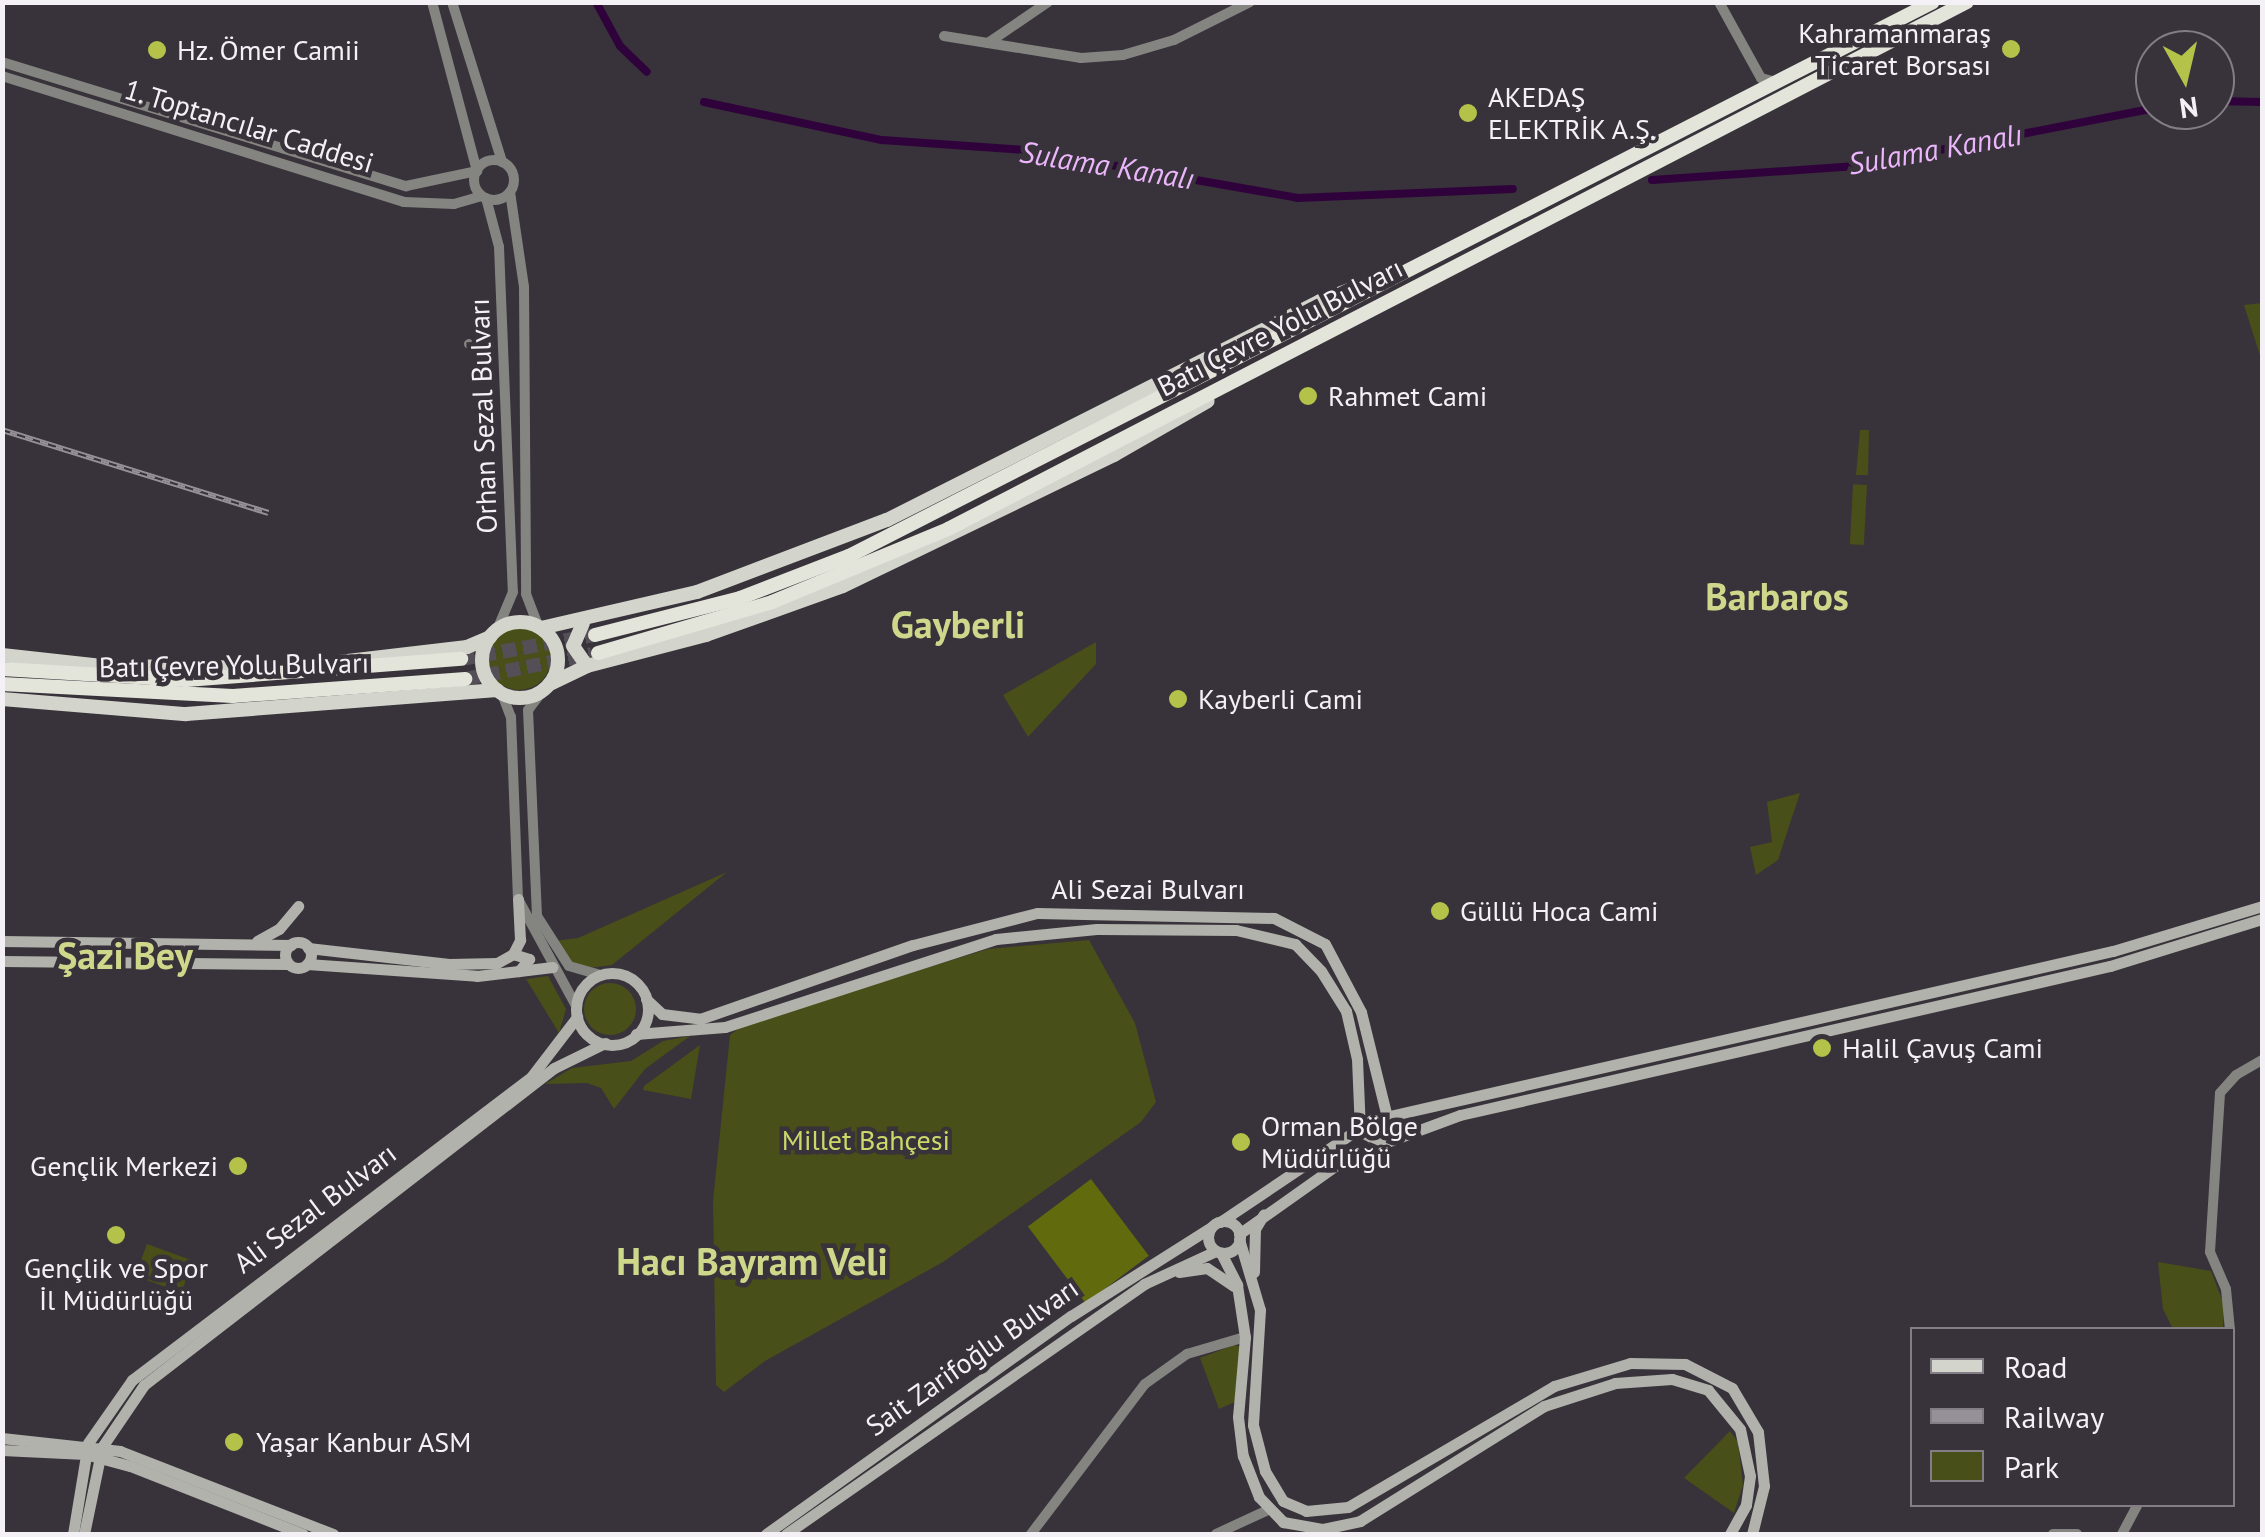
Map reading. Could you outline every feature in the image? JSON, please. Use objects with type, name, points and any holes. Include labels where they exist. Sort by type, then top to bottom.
[{"type":"highway","name":"Batı Çevre Yolu Bulvarı","points":[[595,636],[740,598],[850,556],[1933,2]]},
{"type":"highway","name":"Batı Çevre Yolu Bulvarı","points":[[598,653],[772,602],[869,564],[1008,499],[1241,374],[1966,2]]},
{"type":"highway","name":"Batı Çevre Yolu Bulvarı","points":[[2,668],[186,680],[460,659]]},
{"type":"highway","name":"Batı Çevre Yolu Bulvarı","points":[[2,684],[233,696],[465,679]]},
{"type":"main road","points":[[2,655],[104,666],[273,668],[466,647],[517,622],[539,627],[583,622],[697,592],[887,520],[1320,300],[1405,269]]},
{"type":"main road","points":[[2,699],[186,714],[499,692],[521,698],[587,666],[778,612],[927,550],[1114,455],[1220,394],[1241,374]]},
{"type":"main road","points":[[583,622],[573,646],[587,666]]},
{"type":"main road","points":[[539,627],[558,652],[545,689]]},
{"type":"main road","points":[[494,633],[482,667],[499,692]]},
{"type":"main road","points":[[2,941],[290,945],[449,964],[496,963],[513,954],[520,940],[518,899]]},
{"type":"main road","points":[[250,944],[279,929],[298,906]]},
{"type":"main road","name":"Sait Zarifoğlu Bulvarı","points":[[766,1534],[1056,1326],[1387,1116],[2113,951],[2262,906]]},
{"type":"main road","name":"Ali Sezai Bulvarı","points":[[646,999],[662,1014],[700,1019],[913,945],[1037,914],[1274,918],[1307,930],[1344,975],[1361,1012],[1387,1116],[1387,1135],[1380,1142]]},
{"type":"main road","name":"Sait Zarifoğlu Bulvarı","points":[[786,1534],[1156,1278],[1218,1252],[1271,1206],[1380,1142],[1460,1115],[2110,966],[2262,920]]},
{"type":"main road","name":"Ali Sezai Bulvarı","points":[[636,1034],[725,1026],[996,938],[1097,929],[1236,930],[1295,944],[1322,971],[1346,1012],[1357,1060],[1360,1131]]},
{"type":"main road","points":[[288,964],[290,945]]},
{"type":"main road","points":[[307,964],[308,948]]},
{"type":"main road","points":[[513,954],[529,959],[515,974]]},
{"type":"main road","points":[[2,961],[307,964],[515,974],[552,966]]},
{"type":"main road","points":[[600,975],[627,976],[646,999],[647,1017],[636,1034],[604,1043],[589,1036],[576,1012],[584,985],[600,975]]},
{"type":"main road","name":"Ali Sezal Bulvarı","points":[[86,1448],[132,1380],[531,1077],[576,1012]]},
{"type":"main road","name":"Ali Sezal Bulvarı","points":[[100,1452],[144,1386],[554,1068],[604,1043]]},
{"type":"main road","points":[[1360,1131],[1380,1142]]},
{"type":"main road","points":[[1271,1206],[1255,1229],[1255,1292],[1261,1352],[1253,1426],[1270,1482],[1283,1501],[1306,1510],[1348,1508],[1554,1386],[1630,1363],[1685,1364],[1732,1388],[1758,1432],[1764,1486],[1752,1534]]},
{"type":"main road","points":[[1255,1292],[1239,1237],[1216,1225],[1209,1243],[1218,1252],[1240,1297],[1246,1337],[1238,1416],[1243,1456],[1268,1510],[1302,1529],[1360,1521],[1544,1406],[1615,1382],[1672,1379],[1708,1390],[1740,1430],[1750,1476],[1746,1505],[1730,1534]]},
{"type":"main road","points":[[1156,1278],[1207,1268],[1232,1283],[1240,1297]]},
{"type":"main road","points":[[2,1438],[86,1448],[185,1472],[333,1534]]},
{"type":"main road","points":[[2,1450],[86,1448]]},
{"type":"main road","points":[[73,1534],[86,1448]]},
{"type":"main road","points":[[84,1534],[100,1452]]},
{"type":"main road","points":[[100,1452],[303,1534]]},
{"type":"street","name":"Orhan Sezal Bulvarı","points":[[432,2],[499,247],[513,592],[494,633]]},
{"type":"street","name":"Orhan Sezal Bulvarı","points":[[452,2],[502,162],[513,175],[510,192],[524,286],[526,594],[539,627]]},
{"type":"street","points":[[988,43],[1048,2]]},
{"type":"street","points":[[944,36],[1081,58],[1123,56],[1174,40],[1250,2]]},
{"type":"street","points":[[1719,2],[1761,78],[1782,81]]},
{"type":"street","name":"1. Toptancılar Caddesi","points":[[2,62],[406,186],[477,171]]},
{"type":"street","name":"1. Toptancılar Caddesi","points":[[2,76],[404,202],[454,204],[484,197]]},
{"type":"street","points":[[477,171],[502,162]]},
{"type":"street","points":[[404,202],[406,186]]},
{"type":"street","points":[[484,197],[510,192]]},
{"type":"street","points":[[545,689],[528,710],[527,729],[537,916],[569,966],[600,975]]},
{"type":"street","points":[[499,692],[511,717],[518,899],[576,1012]]},
{"type":"street","points":[[2230,1327],[2226,1288],[2210,1252],[2220,1093],[2236,1075],[2262,1060]]},
{"type":"street","points":[[1031,1534],[1145,1384],[1187,1354],[1246,1337]]},
{"type":"street","points":[[2122,1534],[2136,1507]]},
{"type":"street","points":[[1216,1534],[1268,1510]]},
{"type":"street","points":[[2053,1534],[2077,1534]]},
{"type":"green space","points":[[2262,303],[2262,362],[2244,305]]},
{"type":"green space","points":[[1860,430],[1869,430],[1868,475],[1856,475]]},
{"type":"green space","points":[[1853,484],[1867,485],[1864,545],[1850,544]]},
{"type":"green space","points":[[519,626],[542,635],[551,658],[542,681],[519,690],[496,681],[487,658],[496,635]]},
{"type":"green space","points":[[1096,642],[1096,664],[1028,737],[1003,695]]},
{"type":"green space","points":[[1800,793],[1778,860],[1756,875],[1750,847],[1772,842],[1767,802]]},
{"type":"green space","points":[[727,872],[612,965],[589,968],[567,960],[555,941],[578,938]]},
{"type":"green space","name":"Millet Bahçesi","points":[[1089,940],[1135,1023],[1156,1102],[1141,1122],[943,1262],[765,1361],[724,1392],[716,1385],[713,1201],[730,1035],[745,1024],[988,949]]},
{"type":"green space","points":[[548,976],[566,1009],[559,1033],[526,979]]},
{"type":"green space","points":[[610,983],[629,990],[636,1009],[629,1028],[610,1035],[591,1028],[584,1009],[591,990]]},
{"type":"green space","points":[[690,1036],[645,1069],[614,1109],[601,1088],[587,1083],[545,1084],[572,1068],[631,1061],[663,1041]]},
{"type":"green space","points":[[700,1045],[691,1099],[643,1090],[644,1086]]},
{"type":"green space","points":[[1091,1179],[1149,1256],[1086,1303],[1028,1227]]},
{"type":"green space","points":[[147,1244],[193,1261],[181,1293],[135,1276]]},
{"type":"green space","points":[[2158,1262],[2211,1271],[2224,1305],[2223,1327],[2172,1327],[2163,1309]]},
{"type":"green space","points":[[1234,1345],[1241,1347],[1235,1402],[1219,1409],[1200,1358]]},
{"type":"green space","points":[[1730,1431],[1738,1442],[1743,1485],[1734,1513],[1684,1478]]},
{"type":"waterway","name":"Sulama Kanalı","points":[[596,2],[620,46],[647,72]]},
{"type":"waterway","name":"Sulama Kanalı","points":[[2235,101],[2262,102]]},
{"type":"waterway","name":"Sulama Kanalı","points":[[704,102],[882,140],[1026,150],[1298,198],[1513,189]]},
{"type":"waterway","name":"Sulama Kanalı","points":[[1652,180],[1857,166],[2135,112]]},
{"type":"tunnel","points":[[461,659],[595,635]]},
{"type":"tunnel","points":[[465,679],[592,654]]},
{"type":"railway","points":[[2,430],[268,513]]},
{"type":"place","name":"Kahramanmaraş Ticaret Borsası","points":[[2011,49]]},
{"type":"place","name":"Hz. Ömer Camii","points":[[157,50]]},
{"type":"place","name":"AKEDAŞ ELEKTRİK A.Ş.","points":[[1468,113]]},
{"type":"place","name":"Rahmet Cami","points":[[1308,396]]},
{"type":"place","name":"Kayberli Cami","points":[[1178,699]]},
{"type":"place","name":"Güllü Hoca Cami","points":[[1440,911]]},
{"type":"place","name":"Halil Çavuş Cami","points":[[1822,1048]]},
{"type":"place","name":"Orman Bölge Müdürlüğü","points":[[1241,1142]]},
{"type":"place","name":"Gençlik Merkezi","points":[[238,1166]]},
{"type":"place","name":"Gençlik ve Spor İl Müdürlüğü","points":[[116,1235]]},
{"type":"place","name":"Yaşar Kanbur ASM","points":[[234,1442]]},
{"type":"district","name":"Barbaros","points":[[1777,596]]},
{"type":"district","name":"Gayberli","points":[[958,624]]},
{"type":"district","name":"Şazi Bey","points":[[125,955]]},
{"type":"district","name":"Hacı Bayram Veli","points":[[752,1261]]}]
